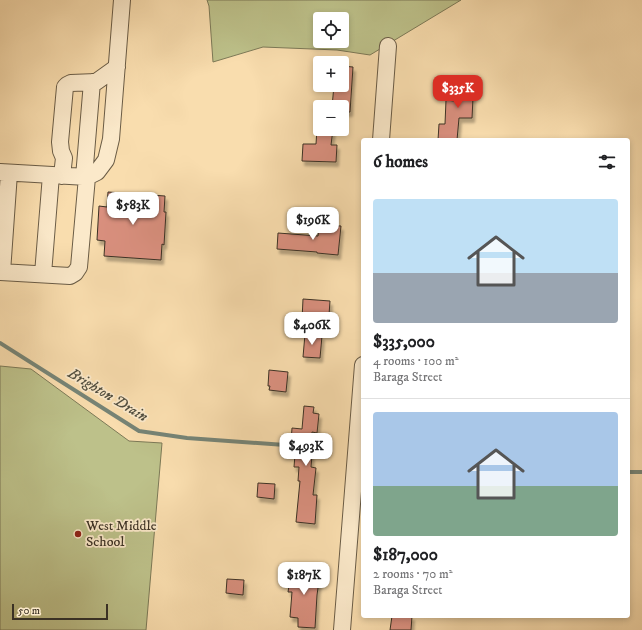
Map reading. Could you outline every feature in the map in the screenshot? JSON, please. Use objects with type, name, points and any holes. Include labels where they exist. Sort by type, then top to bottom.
[{"type":"street","points":[[92,82],[85,177],[79,267],[75,273],[70,276],[1,272],[5,173],[85,177],[97,172],[106,160],[111,139],[122,0]]},
{"type":"street","points":[[381,138],[388,46]]},
{"type":"street","points":[[43,274],[56,175],[64,158],[61,151],[60,142],[65,87],[71,83],[96,82],[117,67]]},
{"type":"street","points":[[342,630],[361,390]]},
{"type":"green space","points":[[207,0],[461,0],[370,55],[337,50],[263,47],[213,62],[209,6]]},
{"type":"green space","name":"West Middle School","points":[[0,366],[31,369],[129,441],[162,443],[146,630],[0,630]]},
{"type":"building","points":[[349,67],[353,67],[350,112],[349,100],[333,100],[333,92],[349,92]]},
{"type":"building","points":[[455,77],[474,78],[472,118],[459,118],[457,138],[438,138],[439,124],[445,124],[446,100],[454,101]]},
{"type":"building","points":[[317,136],[332,136],[331,145],[337,145],[336,162],[302,161],[303,144],[316,144]]},
{"type":"building","points":[[108,192],[165,196],[164,212],[166,212],[164,245],[162,244],[161,260],[104,256],[105,241],[97,240],[99,206],[107,207]]},
{"type":"building","points":[[319,225],[341,226],[338,255],[277,249],[278,233],[318,236]]},
{"type":"building","points":[[303,299],[330,301],[329,315],[316,314],[316,321],[302,320]]},
{"type":"building","points":[[305,334],[322,336],[320,358],[303,357]]},
{"type":"building","points":[[269,370],[288,372],[286,392],[269,390]]},
{"type":"building","points":[[304,406],[314,407],[313,413],[319,414],[317,433],[312,432],[310,455],[312,455],[311,467],[316,468],[313,495],[317,495],[315,524],[296,522],[300,481],[298,481],[299,467],[294,467],[296,442],[291,442],[292,428],[302,429]]},
{"type":"building","points":[[258,483],[275,484],[274,499],[257,497]]},
{"type":"building","points":[[297,564],[316,566],[315,580],[319,581],[315,628],[298,627],[298,618],[290,617],[292,592],[288,592],[290,579],[296,580]]},
{"type":"building","points":[[227,579],[244,580],[243,595],[226,593]]},
{"type":"building","points":[[392,618],[412,618],[411,630],[390,630]]},
{"type":"waterway","name":"Brighton Drain","points":[[0,343],[139,431],[187,438],[285,445]]},
{"type":"waterway","name":"Brighton Drain","points":[[630,472],[642,472]]},
{"type":"place","name":"West Middle School","points":[[78,534]]}]
